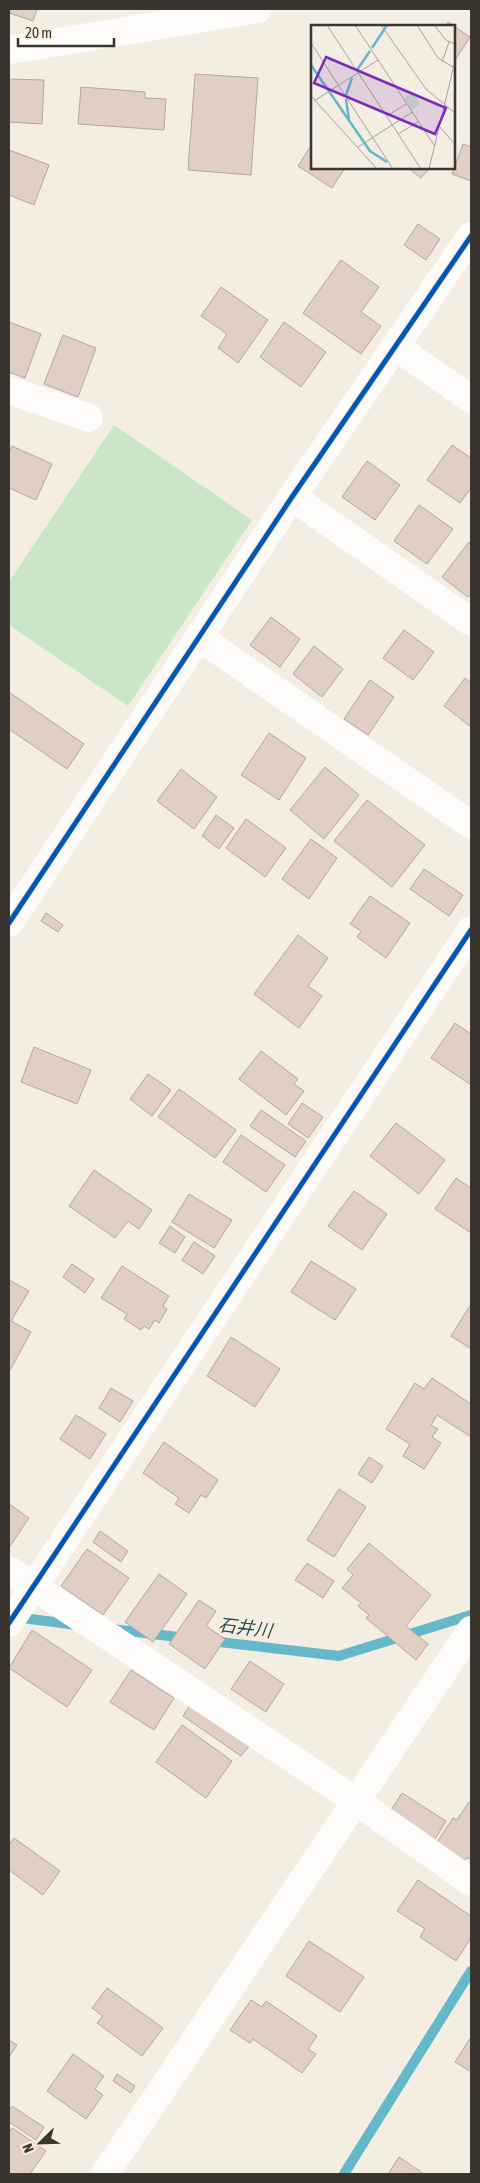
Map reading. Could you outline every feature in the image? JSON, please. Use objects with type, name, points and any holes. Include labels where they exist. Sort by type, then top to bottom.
[{"type":"street","points":[[9,50],[258,9]]},
{"type":"street","points":[[9,923],[292,497],[471,236]]},
{"type":"street","points":[[396,348],[471,399]]},
{"type":"street","points":[[9,390],[89,418]]},
{"type":"street","points":[[292,497],[471,622]]},
{"type":"street","points":[[200,638],[471,825]]},
{"type":"street","points":[[9,1623],[471,930]]},
{"type":"street","points":[[9,1570],[356,1800],[471,1882]]},
{"type":"street","points":[[105,2174],[471,1630]]},
{"type":"green space","points":[[114,425],[252,520],[128,706],[9,625],[9,582]]},
{"type":"building","points":[[9,9],[37,9],[33,21],[9,13]]},
{"type":"building","points":[[455,27],[470,37],[455,60]]},
{"type":"building","points":[[195,74],[258,78],[251,175],[188,170]]},
{"type":"building","points":[[9,79],[44,80],[42,124],[9,122]]},
{"type":"building","points":[[81,87],[145,92],[145,98],[166,99],[164,130],[78,124]]},
{"type":"building","points":[[463,144],[471,147],[471,181],[452,174]]},
{"type":"building","points":[[311,146],[311,169],[344,169],[332,188],[298,166]]},
{"type":"building","points":[[9,150],[49,165],[34,205],[9,195]]},
{"type":"building","points":[[409,169],[429,169],[421,178]]},
{"type":"building","points":[[418,224],[440,239],[426,260],[404,245]]},
{"type":"building","points":[[341,260],[379,287],[361,312],[381,326],[361,354],[303,313]]},
{"type":"building","points":[[221,287],[268,320],[238,363],[218,348],[227,334],[201,316]]},
{"type":"building","points":[[9,322],[41,334],[25,378],[9,372]]},
{"type":"building","points":[[284,322],[326,352],[301,387],[260,357]]},
{"type":"building","points":[[63,335],[96,348],[78,397],[44,384]]},
{"type":"building","points":[[452,445],[471,458],[471,488],[460,503],[427,480]]},
{"type":"building","points":[[12,446],[52,464],[36,500],[9,488],[9,453]]},
{"type":"building","points":[[367,461],[400,485],[375,520],[342,497]]},
{"type":"building","points":[[419,505],[453,529],[427,564],[394,541]]},
{"type":"building","points":[[469,542],[471,544],[471,594],[468,597],[442,577]]},
{"type":"building","points":[[271,617],[300,639],[280,667],[250,645]]},
{"type":"building","points":[[404,630],[434,652],[413,680],[383,658]]},
{"type":"building","points":[[314,646],[343,669],[322,697],[293,674]]},
{"type":"building","points":[[465,678],[471,683],[471,727],[444,706]]},
{"type":"building","points":[[370,680],[394,697],[368,735],[344,719]]},
{"type":"building","points":[[9,692],[84,744],[67,769],[9,729]]},
{"type":"building","points":[[269,733],[306,758],[279,800],[241,775]]},
{"type":"building","points":[[325,767],[359,795],[324,839],[290,810]]},
{"type":"building","points":[[181,769],[217,797],[194,829],[157,801]]},
{"type":"building","points":[[367,800],[425,845],[392,887],[334,841]]},
{"type":"building","points":[[216,815],[234,828],[219,849],[202,836]]},
{"type":"building","points":[[246,819],[286,848],[265,877],[226,848]]},
{"type":"building","points":[[311,839],[337,858],[309,899],[282,879]]},
{"type":"building","points":[[424,869],[463,895],[449,916],[410,889]]},
{"type":"building","points":[[370,896],[410,923],[386,958],[357,937],[361,931],[350,924]]},
{"type":"building","points":[[46,913],[63,925],[58,932],[41,921]]},
{"type":"building","points":[[298,935],[328,958],[308,986],[322,996],[299,1028],[254,994]]},
{"type":"building","points":[[455,1023],[471,1034],[471,1085],[431,1058]]},
{"type":"building","points":[[34,1047],[91,1070],[77,1104],[21,1082]]},
{"type":"building","points":[[261,1051],[298,1079],[294,1084],[304,1091],[286,1115],[239,1079]]},
{"type":"building","points":[[148,1074],[171,1090],[152,1116],[130,1099]]},
{"type":"building","points":[[179,1089],[236,1130],[215,1158],[158,1117]]},
{"type":"building","points":[[302,1103],[323,1117],[308,1138],[288,1124]]},
{"type":"building","points":[[261,1110],[306,1141],[295,1157],[250,1126]]},
{"type":"building","points":[[396,1123],[445,1160],[419,1194],[370,1156]]},
{"type":"building","points":[[241,1135],[285,1165],[266,1192],[223,1162]]},
{"type":"building","points":[[94,1170],[152,1210],[139,1229],[128,1221],[115,1238],[69,1206]]},
{"type":"building","points":[[456,1178],[471,1188],[471,1233],[435,1209]]},
{"type":"building","points":[[354,1191],[387,1214],[362,1250],[328,1226]]},
{"type":"building","points":[[189,1194],[232,1220],[214,1248],[172,1222]]},
{"type":"building","points":[[170,1226],[185,1237],[175,1253],[159,1243]]},
{"type":"building","points":[[194,1242],[215,1256],[203,1274],[182,1260]]},
{"type":"building","points":[[311,1261],[356,1289],[335,1320],[291,1292]]},
{"type":"building","points":[[72,1264],[94,1279],[85,1293],[63,1277]]},
{"type":"building","points":[[122,1266],[169,1296],[163,1306],[167,1309],[159,1323],[155,1320],[149,1329],[144,1326],[141,1330],[124,1319],[127,1314],[101,1298]]},
{"type":"building","points":[[9,1280],[29,1291],[11,1321],[31,1332],[9,1372]]},
{"type":"building","points":[[471,1304],[471,1349],[451,1336]]},
{"type":"building","points":[[231,1337],[280,1369],[255,1407],[207,1376]]},
{"type":"building","points":[[432,1378],[471,1404],[471,1437],[437,1415],[431,1425],[438,1429],[432,1437],[441,1443],[424,1469],[403,1456],[410,1444],[386,1429],[415,1383],[424,1389]]},
{"type":"building","points":[[111,1388],[133,1401],[120,1422],[99,1408]]},
{"type":"building","points":[[76,1415],[106,1434],[90,1459],[60,1439]]},
{"type":"building","points":[[164,1442],[218,1480],[206,1498],[201,1495],[189,1513],[175,1504],[179,1498],[143,1473]]},
{"type":"building","points":[[369,1457],[383,1466],[372,1483],[358,1474]]},
{"type":"building","points":[[339,1489],[366,1507],[334,1557],[307,1540]]},
{"type":"building","points":[[9,1504],[29,1518],[9,1548]]},
{"type":"building","points":[[100,1531],[128,1551],[121,1562],[93,1542]]},
{"type":"building","points":[[369,1543],[431,1595],[406,1626],[428,1644],[416,1660],[366,1618],[369,1615],[358,1606],[361,1603],[342,1588],[353,1575],[347,1569]]},
{"type":"building","points":[[87,1549],[129,1578],[103,1615],[61,1586]]},
{"type":"building","points":[[307,1563],[334,1581],[323,1598],[295,1580]]},
{"type":"building","points":[[159,1574],[187,1594],[153,1642],[125,1622]]},
{"type":"building","points":[[199,1600],[216,1611],[206,1626],[225,1639],[205,1669],[169,1644]]},
{"type":"building","points":[[32,1630],[92,1670],[67,1707],[9,1668]]},
{"type":"building","points":[[250,1661],[284,1684],[266,1712],[231,1689]]},
{"type":"building","points":[[131,1670],[174,1698],[154,1730],[110,1702]]},
{"type":"building","points":[[190,1705],[249,1746],[241,1756],[183,1716]]},
{"type":"building","points":[[182,1725],[232,1761],[206,1798],[156,1762]]},
{"type":"building","points":[[402,1793],[446,1821],[434,1841],[389,1813]]},
{"type":"building","points":[[469,1802],[471,1803],[471,1860],[467,1857],[463,1863],[435,1845],[453,1818],[457,1820]]},
{"type":"building","points":[[14,1838],[60,1871],[43,1895],[9,1870],[9,1845]]},
{"type":"building","points":[[418,1880],[471,1916],[471,1938],[456,1961],[420,1937],[425,1929],[397,1911]]},
{"type":"building","points":[[309,1941],[364,1977],[340,2012],[286,1976]]},
{"type":"building","points":[[107,1988],[163,2028],[142,2056],[97,2023],[103,2016],[92,2008]]},
{"type":"building","points":[[251,2000],[262,2007],[266,2001],[317,2036],[308,2049],[316,2054],[302,2073],[253,2039],[250,2043],[230,2030]]},
{"type":"building","points":[[471,2037],[471,2072],[455,2062]]},
{"type":"building","points":[[9,2040],[17,2045],[9,2057]]},
{"type":"building","points":[[73,2054],[104,2076],[95,2089],[103,2095],[86,2119],[47,2091]]},
{"type":"building","points":[[117,2074],[135,2086],[131,2093],[113,2081]]},
{"type":"building","points":[[12,2106],[44,2127],[36,2140],[9,2122],[9,2111]]},
{"type":"building","points":[[12,2128],[46,2151],[30,2174],[9,2174],[9,2133]]},
{"type":"building","points":[[399,2157],[424,2174],[388,2174]]},
{"type":"waterway","name":"石井川","points":[[211,1641],[339,1656],[471,1615]]},
{"type":"waterway","name":"石井川","points":[[15,1617],[77,1625]]},
{"type":"waterway","name":"石井川","points":[[112,1629],[186,1638]]},
{"type":"waterway","points":[[344,2174],[471,1971]]},
{"type":"cycle path","points":[[9,923],[292,497],[471,236]]},
{"type":"cycle path","points":[[9,1623],[471,930]]}]
